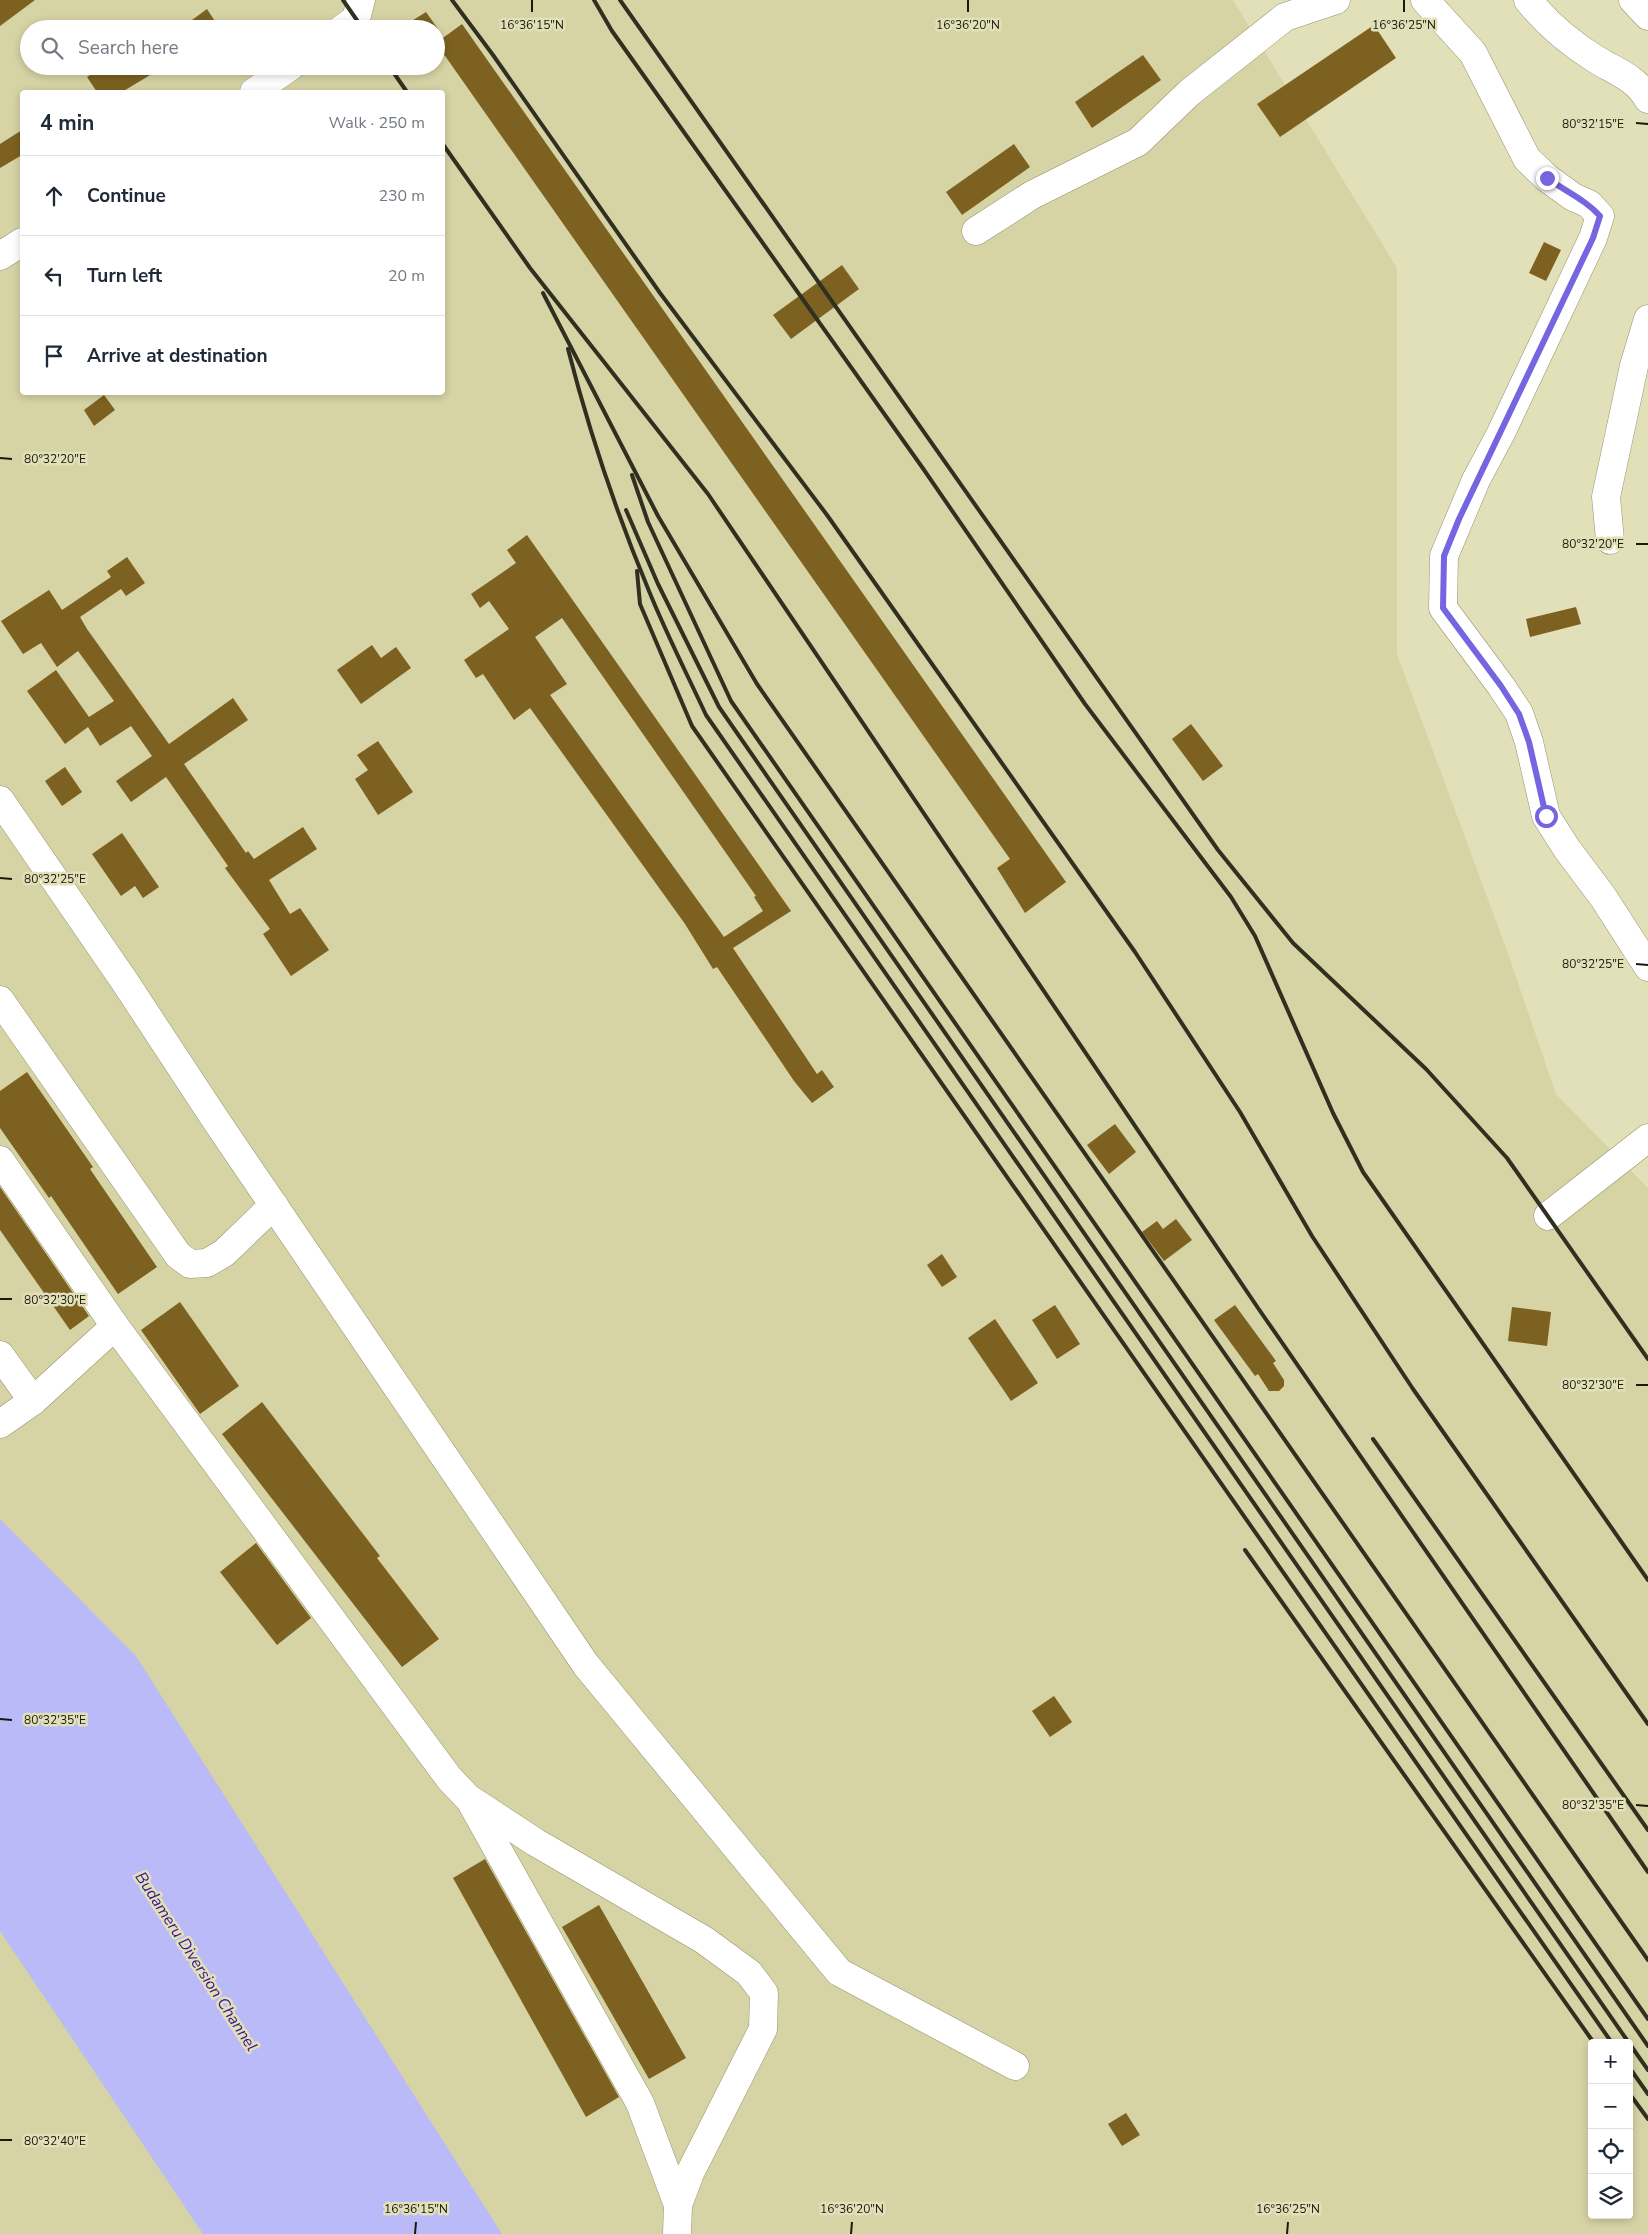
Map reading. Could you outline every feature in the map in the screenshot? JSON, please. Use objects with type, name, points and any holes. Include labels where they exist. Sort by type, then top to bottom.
[{"type":"street","points":[[355,20],[361,0]]},
{"type":"street","points":[[976,231],[1032,195],[1138,142],[1189,93],[1285,18],[1336,0]]},
{"type":"street","points":[[1528,0],[1546,22],[1598,60],[1623,73],[1641,87],[1648,99]]},
{"type":"street","points":[[1632,0],[1648,16]]},
{"type":"street","points":[[1435,2],[1473,53],[1527,159],[1547,178],[1573,197],[1589,204],[1600,216],[1593,238],[1501,434],[1476,480],[1444,556],[1443,608],[1501,686],[1519,714],[1529,742],[1546,816],[1567,849],[1603,897],[1648,967]]},
{"type":"street","points":[[257,90],[278,75]]},
{"type":"street","points":[[0,256],[20,243]]},
{"type":"street","points":[[1610,540],[1606,497],[1634,366],[1648,319]]},
{"type":"street","points":[[0,800],[586,1665],[838,1972],[1015,2066]]},
{"type":"street","points":[[0,1000],[178,1255],[190,1264],[207,1264],[224,1253],[274,1205]]},
{"type":"street","points":[[1548,1216],[1648,1138]]},
{"type":"street","points":[[0,1160],[114,1326],[449,1778],[468,1798],[535,1842],[704,1940],[749,1973],[764,1993],[763,2029],[690,2173],[678,2205],[677,2234]]},
{"type":"street","points":[[0,1424],[33,1401],[114,1326]]},
{"type":"street","points":[[0,1355],[33,1401]]},
{"type":"street","points":[[468,1798],[640,2103],[678,2205]]},
{"type":"shaded area","points":[[0,0],[1233,0],[1397,268],[1397,654],[1505,945],[1556,1094],[1648,1188],[1648,2234],[0,2234]]},
{"type":"water","name":"Budameru Diversion Channel","points":[[0,1519],[136,1656],[502,2234],[203,2234],[0,1931]]},
{"type":"building","points":[[0,0],[35,0],[0,26]]},
{"type":"building","points":[[207,9],[214,20],[192,20]]},
{"type":"building","points":[[426,12],[432,20],[413,20]]},
{"type":"building","points":[[462,24],[1066,882],[1025,913],[997,868],[1010,859],[445,56],[445,36]]},
{"type":"building","points":[[1374,25],[1396,58],[1280,137],[1257,104]]},
{"type":"building","points":[[1143,55],[1161,80],[1092,128],[1075,102]]},
{"type":"building","points":[[90,75],[150,75],[125,90],[96,90],[87,77]]},
{"type":"building","points":[[20,131],[20,156],[0,168],[0,144]]},
{"type":"building","points":[[1014,144],[1030,167],[962,215],[946,192]]},
{"type":"building","points":[[1544,242],[1561,250],[1546,281],[1529,273]]},
{"type":"building","points":[[842,265],[859,289],[791,339],[773,315]]},
{"type":"building","points":[[104,395],[115,410],[94,426],[84,410]]},
{"type":"building","points":[[527,535],[791,911],[733,948],[817,1074],[822,1070],[834,1087],[812,1103],[794,1081],[717,967],[713,969],[685,924],[530,708],[514,720],[483,674],[476,678],[464,660],[509,629],[489,601],[480,608],[471,594],[516,563],[507,550]],"holes":[[[562,618],[756,896],[754,897],[763,911],[724,937],[550,695],[567,684],[535,637]]]},
{"type":"building","points":[[127,557],[145,583],[126,596],[121,589],[80,617],[87,629],[169,744],[233,698],[248,720],[184,764],[246,853],[248,851],[254,859],[303,827],[317,849],[269,880],[290,914],[300,908],[329,950],[291,976],[263,934],[270,929],[225,868],[228,866],[166,777],[131,802],[116,781],[152,756],[131,726],[100,746],[88,727],[65,744],[27,691],[56,670],[89,717],[114,701],[78,651],[57,667],[41,643],[23,654],[1,621],[49,590],[62,610],[111,577],[107,571]]},
{"type":"building","points":[[1576,607],[1581,624],[1530,637],[1526,619]]},
{"type":"building","points":[[372,645],[381,658],[396,647],[411,668],[361,704],[337,670]]},
{"type":"building","points":[[1191,724],[1223,766],[1203,781],[1172,739]]},
{"type":"building","points":[[378,741],[413,792],[378,815],[355,779],[368,770],[357,755]]},
{"type":"building","points":[[65,767],[82,792],[62,806],[45,781]]},
{"type":"building","points":[[122,833],[159,887],[143,898],[135,886],[121,896],[92,854]]},
{"type":"building","points":[[27,1072],[93,1167],[90,1169],[157,1267],[118,1294],[51,1196],[49,1198],[0,1128],[0,1091]]},
{"type":"building","points":[[1115,1124],[1136,1152],[1109,1174],[1087,1145]]},
{"type":"building","points":[[0,1187],[89,1316],[70,1330],[0,1230]]},
{"type":"building","points":[[1176,1219],[1192,1240],[1164,1261],[1142,1232],[1157,1221],[1163,1229]]},
{"type":"building","points":[[942,1254],[957,1277],[942,1287],[927,1265]]},
{"type":"building","points":[[180,1302],[239,1386],[200,1414],[141,1330]]},
{"type":"building","points":[[1055,1305],[1080,1344],[1057,1359],[1032,1320]]},
{"type":"building","points":[[1235,1305],[1276,1361],[1273,1363],[1284,1380],[1284,1386],[1279,1391],[1269,1391],[1258,1374],[1255,1376],[1214,1320]]},
{"type":"building","points":[[1512,1307],[1551,1312],[1547,1346],[1508,1341]]},
{"type":"building","points":[[995,1319],[1038,1383],[1011,1401],[968,1338]]},
{"type":"building","points":[[262,1402],[380,1556],[377,1558],[439,1639],[402,1667],[222,1434]]},
{"type":"building","points":[[256,1543],[311,1618],[277,1645],[220,1572]]},
{"type":"building","points":[[1054,1696],[1072,1722],[1050,1737],[1032,1711]]},
{"type":"building","points":[[485,1859],[619,2097],[586,2117],[453,1878]]},
{"type":"building","points":[[599,1905],[686,2058],[649,2079],[562,1927]]},
{"type":"building","points":[[1126,2113],[1140,2135],[1122,2146],[1108,2124]]},
{"type":"railway","points":[[343,0],[357,20]]},
{"type":"railway","points":[[452,0],[493,55],[660,293],[827,515],[1135,952],[1240,1112],[1312,1236],[1413,1389],[1648,1724]]},
{"type":"railway","points":[[594,0],[612,31],[922,467],[1085,704],[1231,897],[1255,936],[1333,1113],[1363,1172],[1648,1580]]},
{"type":"railway","points":[[620,0],[1218,850],[1293,943],[1426,1069],[1507,1158],[1648,1359]]},
{"type":"railway","points":[[395,75],[406,90]]},
{"type":"railway","points":[[445,147],[530,268],[708,494],[1258,1308],[1648,1872]]},
{"type":"railway","points":[[543,293],[658,516],[757,684],[1648,1960]]},
{"type":"railway","points":[[568,349],[594,441],[625,531],[662,622],[706,715],[1626,2039]]},
{"type":"railway","points":[[632,475],[648,522],[731,701],[1648,2019]]},
{"type":"railway","points":[[626,510],[658,584],[719,707],[1648,2046]]},
{"type":"railway","points":[[637,571],[640,604],[692,726],[1609,2039]]},
{"type":"railway","points":[[1373,1439],[1648,1830]]},
{"type":"railway","points":[[1245,1550],[1591,2039]]},
{"type":"railway","points":[[1633,2049],[1648,2070]]},
{"type":"railway","points":[[1633,2073],[1648,2094]]},
{"type":"railway","points":[[1633,2098],[1648,2119]]},
{"type":"route","points":[[1546,816],[1536,780],[1529,742],[1519,714],[1501,686],[1473,652],[1443,608],[1443,583],[1444,556],[1459,519],[1593,238],[1600,216],[1589,204],[1573,197],[1547,178]]}]
